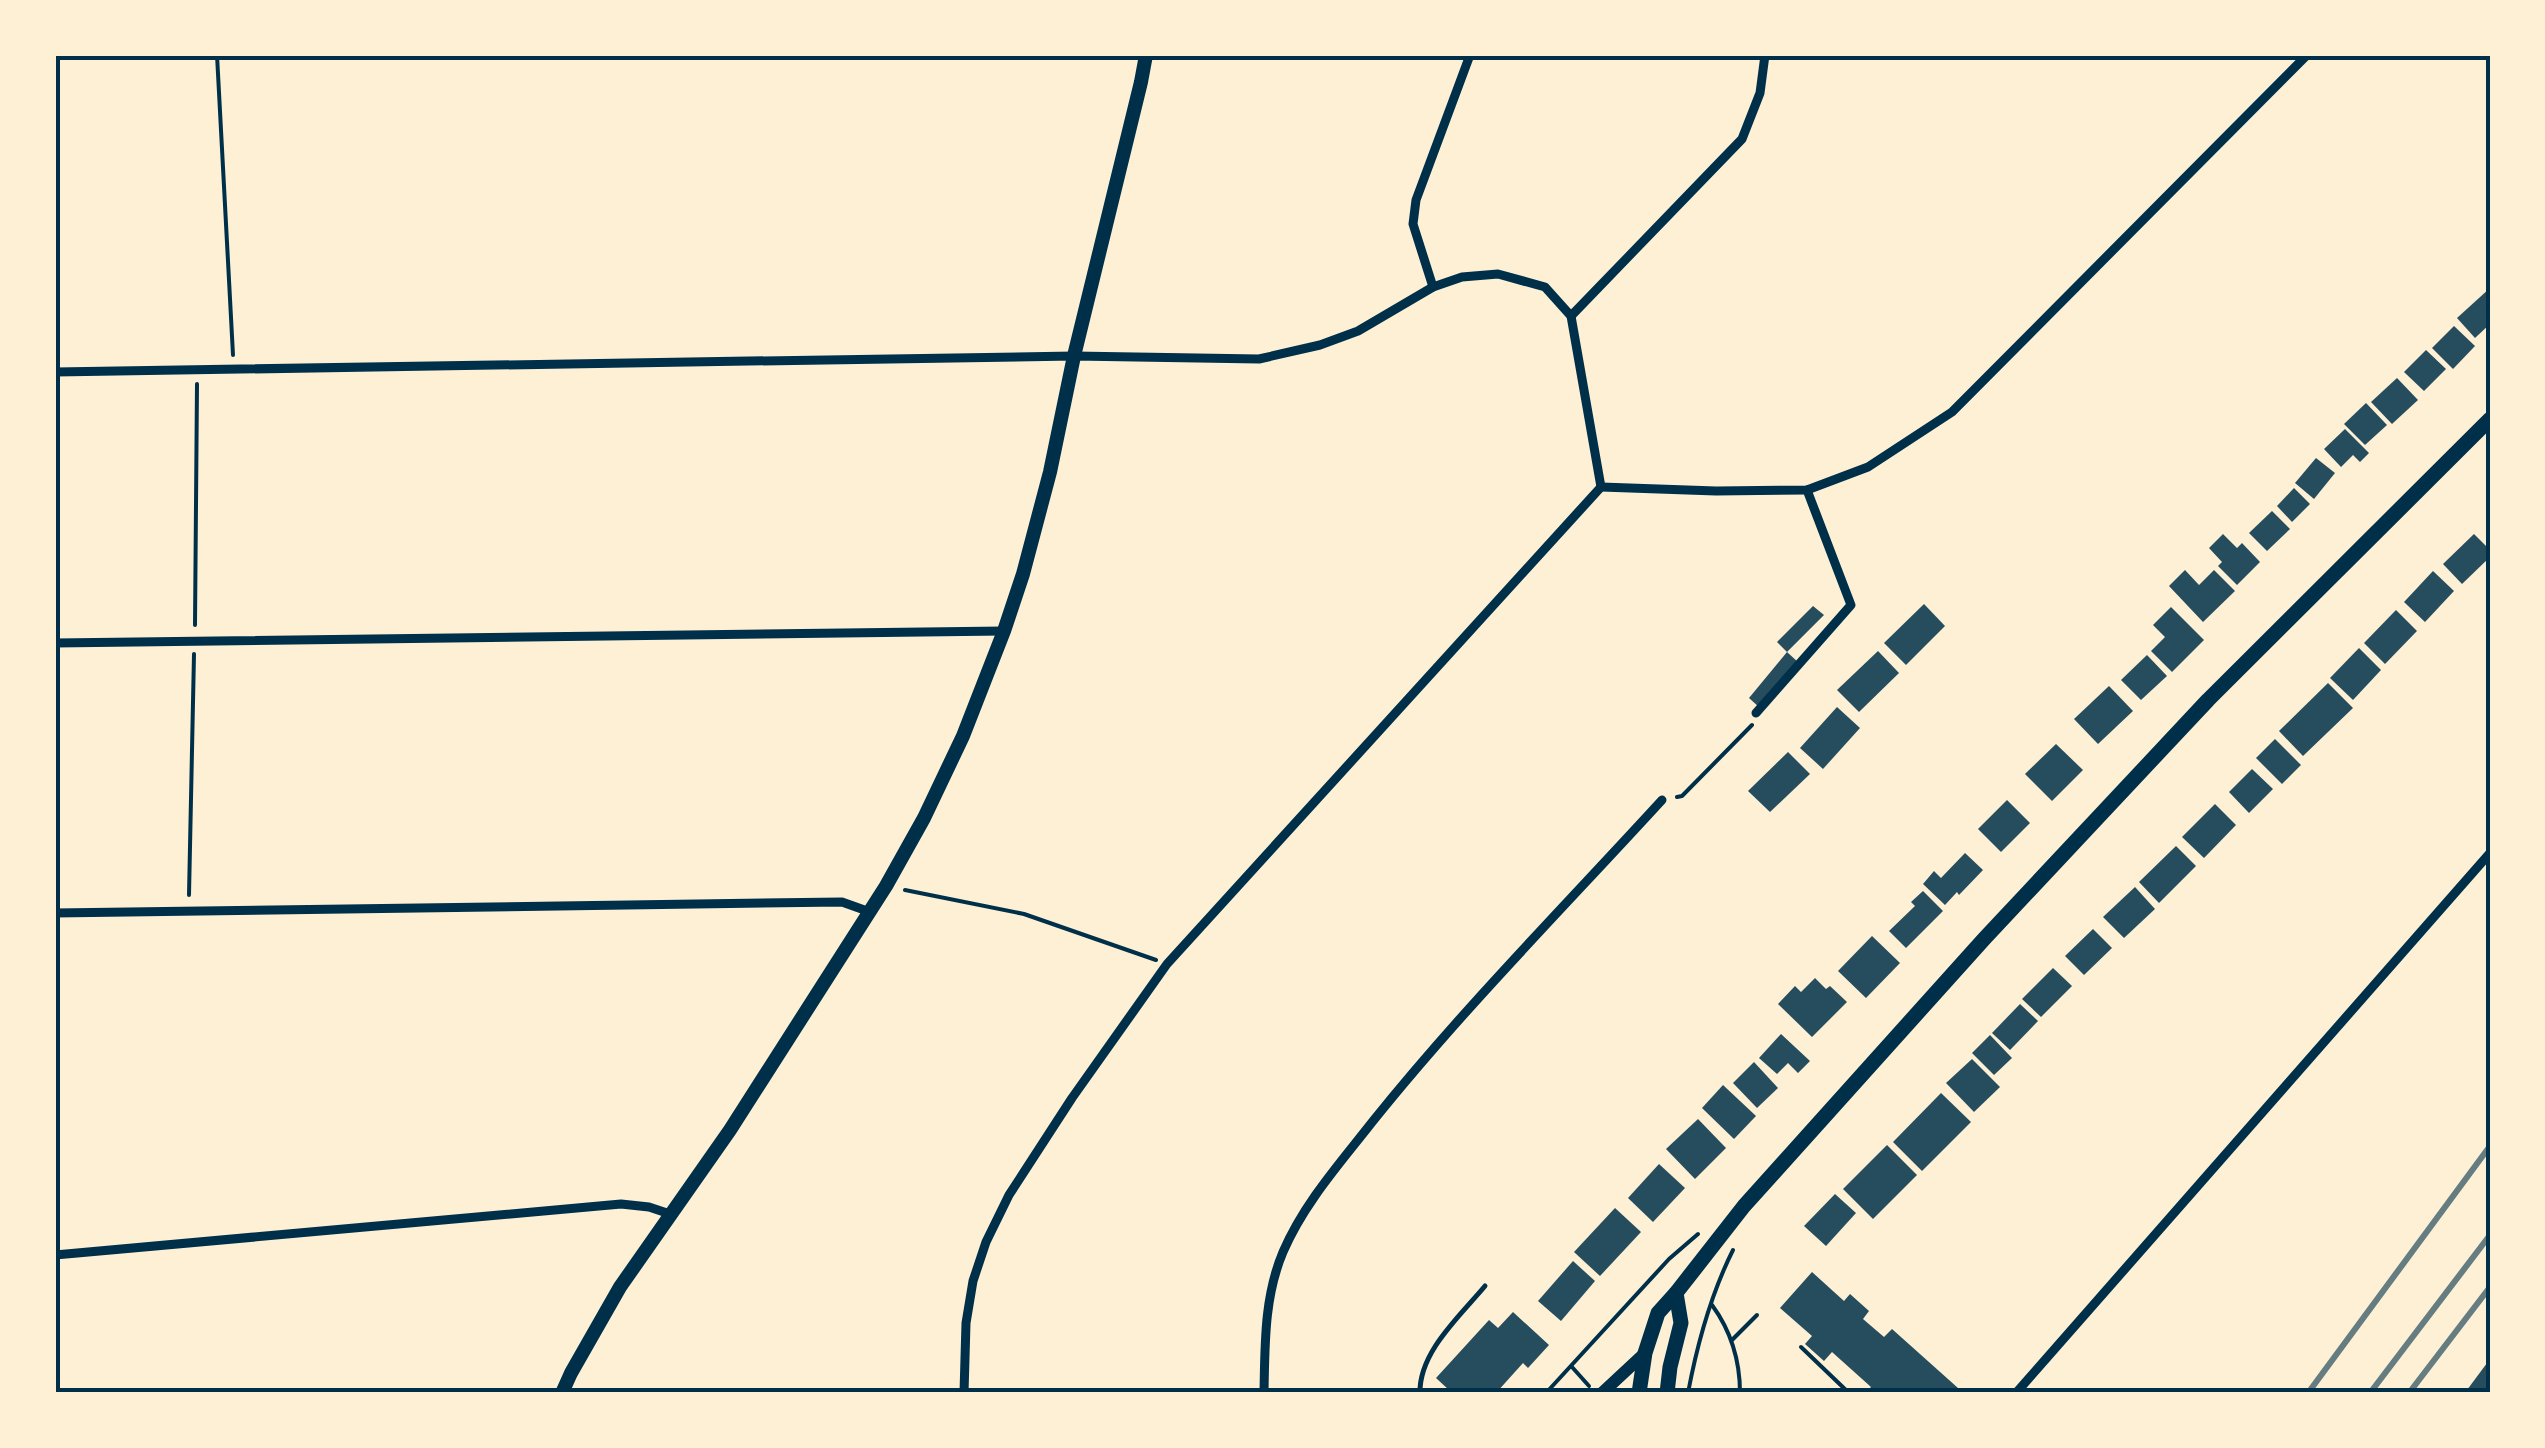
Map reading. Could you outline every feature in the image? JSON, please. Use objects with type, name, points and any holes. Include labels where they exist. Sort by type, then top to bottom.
[{"type":"highway","points":[[1639,1393],[1658,1313],[1744,1206],[2010,911],[2208,700],[2490,419]]},
{"type":"highway","points":[[1666,1393],[1681,1322],[1676,1293]]},
{"type":"main road","points":[[562,1393],[570,1372],[620,1287],[730,1130],[886,886],[963,736],[1023,574],[1046,489],[1146,55]]},
{"type":"main road","points":[[1597,1391],[1646,1353]]},
{"type":"street","points":[[1433,287],[1413,224],[1416,200],[1470,55]]},
{"type":"street","points":[[1570,316],[1742,139],[1760,92],[1765,55]]},
{"type":"street","points":[[1600,487],[1716,492],[1807,490],[1868,467],[1952,412],[2307,55]]},
{"type":"street","points":[[55,372],[1074,356],[1259,359],[1320,345],[1358,331],[1433,287],[1462,276],[1498,274],[1545,287],[1570,316],[1600,487]]},
{"type":"street","points":[[964,1393],[966,1323],[973,1282],[986,1242],[1010,1194],[1061,1114],[1167,964],[1600,487]]},
{"type":"street","points":[[1756,713],[1852,605],[1807,490]]},
{"type":"street","points":[[55,644],[1004,630]]},
{"type":"street","points":[[1264,1393],[1270,1291],[1282,1253],[1322,1185],[1410,1075],[1662,800]]},
{"type":"street","points":[[2016,1393],[2490,854]]},
{"type":"street","points":[[55,913],[842,902],[870,912]]},
{"type":"street","points":[[55,1255],[621,1204],[649,1206],[670,1214]]},
{"type":"lane","points":[[1420,1393],[1428,1356],[1485,1286]]},
{"type":"path","points":[[217,55],[234,368]]},
{"type":"path","points":[[189,911],[198,370]]},
{"type":"path","points":[[1662,800],[1682,796],[1752,726],[1756,713]]},
{"type":"path","points":[[886,886],[1024,914],[1167,964]]},
{"type":"path","points":[[1546,1393],[1669,1258],[1706,1226]]},
{"type":"path","points":[[1688,1393],[1723,1271],[1739,1241]]},
{"type":"path","points":[[1712,1306],[1732,1340],[1740,1393]]},
{"type":"path","points":[[1732,1340],[1757,1315]]},
{"type":"path","points":[[1801,1347],[1848,1393]]},
{"type":"path","points":[[1572,1366],[1597,1391]]},
{"type":"building","points":[[2490,288],[2490,324],[2475,338],[2457,318]]},
{"type":"building","points":[[2454,326],[2475,346],[2453,369],[2432,348]]},
{"type":"building","points":[[2426,350],[2446,369],[2424,391],[2404,372]]},
{"type":"building","points":[[2397,378],[2418,400],[2392,424],[2371,402]]},
{"type":"building","points":[[2366,403],[2387,425],[2365,445],[2344,424]]},
{"type":"building","points":[[2345,429],[2369,453],[2360,462],[2353,455],[2341,467],[2324,449]]},
{"type":"building","points":[[2316,458],[2335,473],[2314,499],[2295,483]]},
{"type":"building","points":[[2294,488],[2310,504],[2292,522],[2277,506]]},
{"type":"building","points":[[2272,511],[2290,529],[2267,551],[2249,533]]},
{"type":"building","points":[[2223,534],[2237,548],[2242,543],[2260,562],[2237,585],[2218,566],[2222,562],[2209,548]]},
{"type":"building","points":[[2474,534],[2490,550],[2490,557],[2462,584],[2443,564]]},
{"type":"building","points":[[2185,570],[2199,585],[2214,570],[2235,591],[2203,622],[2169,586]]},
{"type":"building","points":[[2433,571],[2454,591],[2425,622],[2404,602]]},
{"type":"building","points":[[1924,604],[1945,626],[1906,665],[1884,643]]},
{"type":"building","points":[[1813,606],[1824,615],[1787,652],[1777,642]]},
{"type":"building","points":[[2171,607],[2204,640],[2172,672],[2151,651],[2165,637],[2153,625]]},
{"type":"building","points":[[2396,610],[2417,631],[2385,664],[2364,643]]},
{"type":"building","points":[[2359,648],[2381,670],[2353,700],[2330,678]]},
{"type":"building","points":[[1878,651],[1899,673],[1859,712],[1837,690]]},
{"type":"building","points":[[1787,652],[1799,663],[1760,708],[1749,698]]},
{"type":"building","points":[[2147,655],[2167,676],[2141,700],[2121,680]]},
{"type":"building","points":[[2328,683],[2353,708],[2303,756],[2279,731]]},
{"type":"building","points":[[2109,686],[2133,711],[2098,744],[2074,719]]},
{"type":"building","points":[[1837,707],[1860,728],[1823,769],[1800,748]]},
{"type":"building","points":[[2275,739],[2301,765],[2282,784],[2256,758]]},
{"type":"building","points":[[2056,744],[2083,770],[2052,801],[2025,774]]},
{"type":"building","points":[[1788,752],[1810,774],[1770,812],[1748,791]]},
{"type":"building","points":[[2252,769],[2273,789],[2249,813],[2229,792]]},
{"type":"building","points":[[2007,800],[2030,823],[2001,852],[1978,829]]},
{"type":"building","points":[[2215,804],[2236,825],[2204,858],[2182,837]]},
{"type":"building","points":[[2176,846],[2196,866],[2159,903],[2139,882]]},
{"type":"building","points":[[1965,853],[1983,870],[1945,905],[1923,884],[1934,871],[1941,878]]},
{"type":"building","points":[[2135,887],[2155,909],[2124,938],[2103,917]]},
{"type":"building","points":[[1923,891],[1943,911],[1906,948],[1889,931],[1915,906],[1911,902]]},
{"type":"building","points":[[2093,929],[2112,948],[2084,975],[2065,956]]},
{"type":"building","points":[[1872,936],[1900,963],[1866,998],[1838,971]]},
{"type":"building","points":[[2053,968],[2072,986],[2041,1017],[2022,999]]},
{"type":"building","points":[[1815,978],[1847,1002],[1812,1037],[1778,1004],[1795,986],[1801,992]]},
{"type":"building","points":[[2020,1004],[2038,1021],[2010,1050],[1992,1033]]},
{"type":"building","points":[[1781,1034],[1810,1061],[1798,1073],[1788,1063],[1777,1074],[1759,1058]]},
{"type":"building","points":[[1990,1035],[2012,1058],[1994,1075],[1972,1053]]},
{"type":"building","points":[[1972,1059],[2000,1087],[1974,1112],[1946,1083]]},
{"type":"building","points":[[1754,1062],[1778,1088],[1757,1108],[1733,1083]]},
{"type":"building","points":[[1723,1085],[1756,1116],[1734,1139],[1702,1108]]},
{"type":"building","points":[[1941,1093],[1971,1122],[1922,1171],[1893,1142]]},
{"type":"building","points":[[1698,1119],[1726,1148],[1695,1179],[1666,1149]]},
{"type":"building","points":[[1887,1145],[1917,1175],[1873,1219],[1843,1189]]},
{"type":"building","points":[[1659,1164],[1685,1188],[1653,1222],[1628,1198]]},
{"type":"building","points":[[1835,1194],[1856,1213],[1826,1246],[1804,1226]]},
{"type":"building","points":[[1615,1208],[1641,1232],[1600,1276],[1574,1252]]},
{"type":"building","points":[[1573,1261],[1595,1281],[1561,1321],[1538,1301]]},
{"type":"building","points":[[1812,1272],[1844,1301],[1850,1294],[1869,1311],[1863,1319],[1884,1337],[1892,1329],[1958,1388],[1953,1393],[1865,1393],[1871,1387],[1832,1352],[1824,1361],[1805,1344],[1812,1336],[1780,1308]]},
{"type":"building","points":[[1513,1312],[1549,1345],[1528,1368],[1523,1363],[1496,1393],[1447,1393],[1449,1390],[1436,1378],[1489,1320],[1498,1328]]},
{"type":"building","points":[[2490,1359],[2490,1393],[2467,1390]]},
{"type":"railway","points":[[2308,1393],[2490,1146]]},
{"type":"railway","points":[[2370,1393],[2490,1235]]},
{"type":"railway","points":[[2409,1393],[2490,1287]]}]
